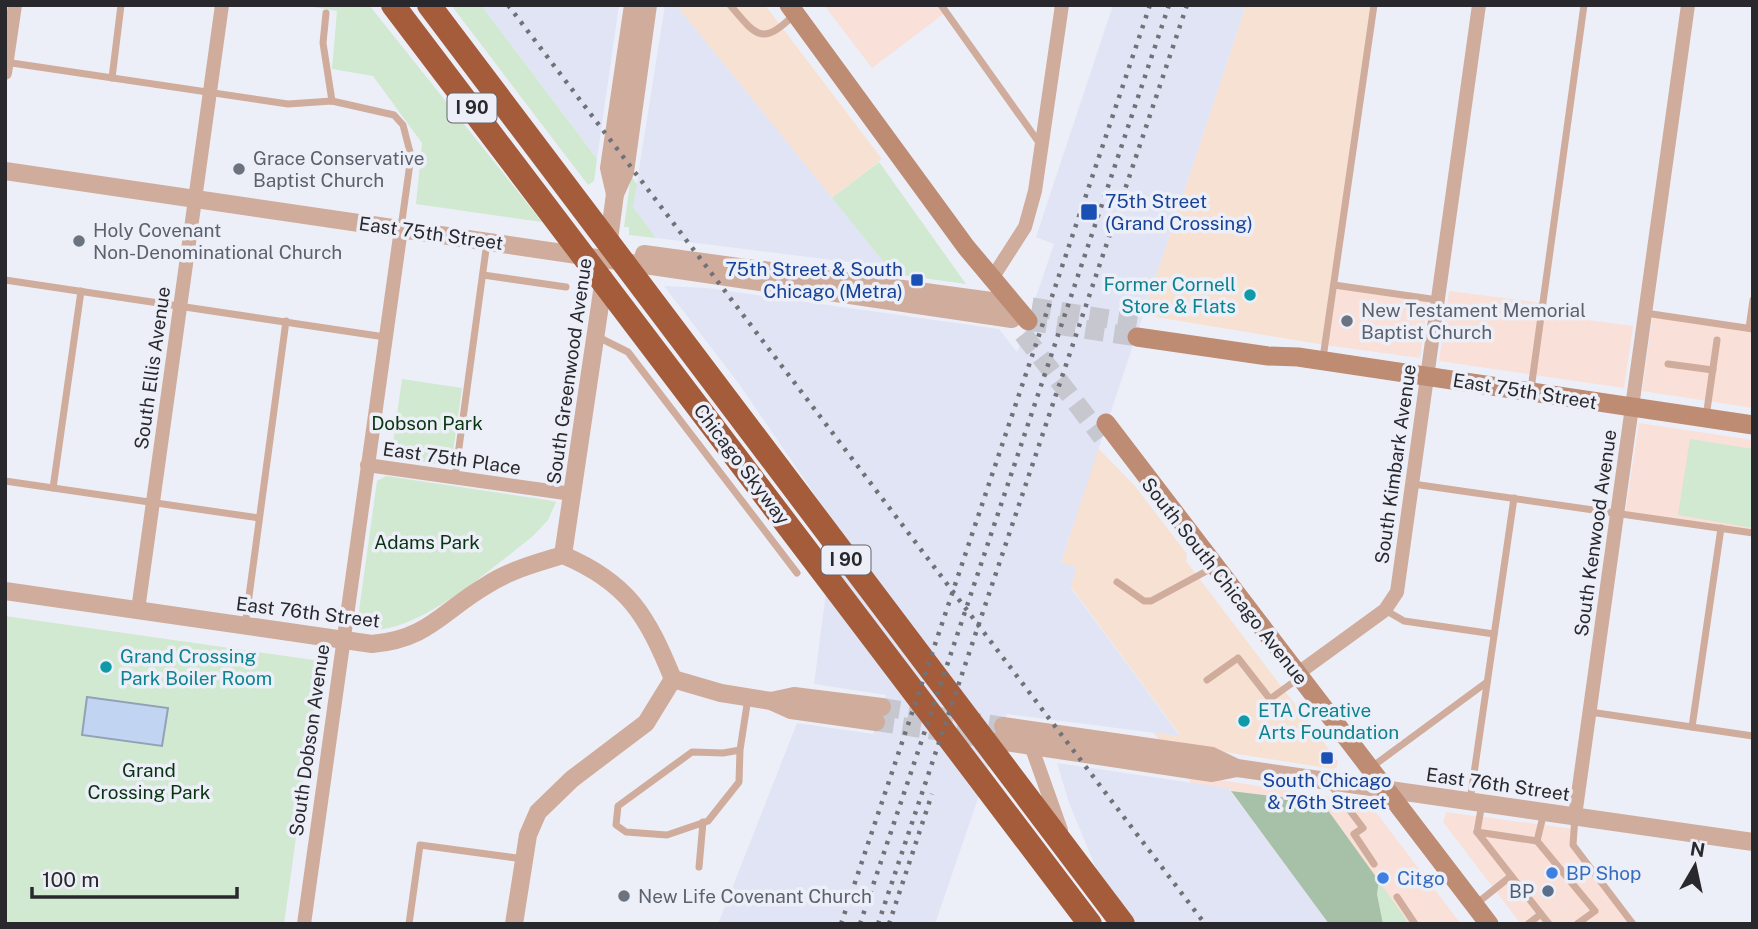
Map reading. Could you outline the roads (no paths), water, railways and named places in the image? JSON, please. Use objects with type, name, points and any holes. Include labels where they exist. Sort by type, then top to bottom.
[{"type":"highway","name":"Chicago Skyway","points":[[393,5],[1091,924]]},
{"type":"highway","name":"Chicago Skyway","points":[[429,5],[1123,924]]},
{"type":"main road","points":[[792,10],[1018,315]]},
{"type":"main road","name":"East 75th Street","points":[[1139,330],[1268,356],[1298,357],[1753,425]]},
{"type":"main road","name":"South South Chicago Avenue","points":[[1104,430],[1140,471],[1215,567],[1489,924]]},
{"type":"street","points":[[6,66],[15,5]]},
{"type":"street","name":"South Ellis Avenue","points":[[138,610],[222,5]]},
{"type":"street","name":"South Greenwood Avenue","points":[[615,194],[609,168],[633,5]]},
{"type":"street","name":"South Greenwood Avenue","points":[[563,555],[615,194],[625,172],[648,5]]},
{"type":"street","points":[[991,280],[1025,228],[1043,149],[1062,5]]},
{"type":"street","name":"South Kimbark Avenue","points":[[1385,610],[1397,592],[1479,5]]},
{"type":"street","name":"South Kenwood Avenue","points":[[1575,816],[1688,5]]},
{"type":"street","name":"East 75th Street","points":[[5,171],[607,258],[629,253],[695,259],[1018,315]]},
{"type":"street","name":"South Dobson Avenue","points":[[304,924],[401,229]]},
{"type":"street","name":"East 75th Place","points":[[368,465],[572,494]]},
{"type":"street","points":[[563,555],[593,568],[616,584],[634,603],[655,636],[673,679]]},
{"type":"street","name":"East 76th Street","points":[[5,591],[342,640],[384,643],[422,633],[486,585],[521,568],[563,555]]},
{"type":"street","points":[[1299,676],[1385,610]]},
{"type":"street","points":[[673,679],[748,698],[771,701],[794,696],[879,714]]},
{"type":"street","points":[[514,924],[528,835],[538,812],[572,779],[646,723],[673,679]]},
{"type":"street","name":"East 76th Street","points":[[1000,733],[1212,773],[1237,768],[1753,842]]},
{"type":"street","points":[[1028,737],[1091,924]]},
{"type":"lane","points":[[112,78],[121,5]]},
{"type":"lane","points":[[730,5],[753,33],[760,36],[773,34],[792,10]]},
{"type":"lane","points":[[941,5],[1043,149]]},
{"type":"lane","points":[[950,17],[951,5]]},
{"type":"lane","points":[[1323,361],[1374,5]]},
{"type":"lane","points":[[1531,391],[1584,5]]},
{"type":"lane","points":[[326,13],[323,43],[331,101]]},
{"type":"lane","points":[[6,66],[112,78],[288,104],[331,101],[394,115],[402,125],[411,156],[401,229]]},
{"type":"lane","points":[[455,477],[488,241]]},
{"type":"lane","points":[[483,275],[566,287]]},
{"type":"lane","points":[[5,280],[387,337]]},
{"type":"lane","points":[[1334,285],[1438,300]]},
{"type":"lane","points":[[52,488],[81,290]]},
{"type":"lane","points":[[1645,313],[1751,329],[1753,300]]},
{"type":"lane","points":[[244,626],[286,321]]},
{"type":"lane","points":[[596,336],[628,352],[797,573]]},
{"type":"lane","points":[[1706,418],[1717,340]]},
{"type":"lane","points":[[1668,364],[1713,370]]},
{"type":"lane","points":[[5,481],[259,518]]},
{"type":"lane","points":[[1412,484],[1753,533]]},
{"type":"lane","points":[[1514,498],[1488,682],[1476,802],[1477,832],[1549,924]]},
{"type":"lane","points":[[1692,727],[1721,528]]},
{"type":"lane","points":[[1116,582],[1144,601],[1151,601],[1215,567]]},
{"type":"lane","points":[[1385,610],[1404,621],[1494,634]]},
{"type":"lane","points":[[1207,680],[1238,658],[1270,699],[1299,676]]},
{"type":"lane","points":[[1370,768],[1488,682]]},
{"type":"lane","points":[[740,750],[723,753],[704,750],[692,752],[618,806],[616,825],[626,832],[667,835],[704,822],[739,782],[740,750],[748,698]]},
{"type":"lane","points":[[1590,712],[1753,736]]},
{"type":"lane","points":[[1327,780],[1363,828],[1354,834],[1374,864]]},
{"type":"lane","points":[[1537,841],[1544,812]]},
{"type":"lane","points":[[1575,816],[1573,845],[1633,924]]},
{"type":"lane","points":[[699,867],[704,822]]},
{"type":"lane","points":[[1477,832],[1537,841],[1595,911],[1577,924]]},
{"type":"lane","points":[[410,924],[420,845],[524,859]]},
{"type":"lane","points":[[1475,905],[1511,876]]},
{"type":"lane","points":[[1397,897],[1415,924]]},
{"type":"lane","points":[[1528,924],[1541,914]]},
{"type":"water","points":[[87,697],[168,708],[162,746],[82,735]]},
{"type":"tunnel","points":[[1032,307],[1141,324]]},
{"type":"tunnel","points":[[1028,321],[1137,337]]},
{"type":"tunnel","points":[[1023,334],[1102,437]]},
{"type":"tunnel","points":[[882,707],[1003,726]]},
{"type":"tunnel","points":[[876,722],[987,739]]},
{"type":"railway","points":[[508,5],[1205,924]]},
{"type":"railway","points":[[841,924],[1150,5]]},
{"type":"railway","points":[[860,924],[1169,5]]},
{"type":"railway","points":[[878,924],[1187,5]]},
{"type":"railway","points":[[889,924],[932,794]]},
{"type":"place","name":"Grace Conservative Baptist Church","points":[[239,169]]},
{"type":"place","name":"75th Street (Grand Crossing)","points":[[1089,212]]},
{"type":"place","name":"Holy Covenant Non-Denominational Church","points":[[79,241]]},
{"type":"place","name":"75th Street & South Chicago (Metra)","points":[[917,280]]},
{"type":"place","name":"Former Cornell Store & Flats","points":[[1250,295]]},
{"type":"place","name":"New Testament Memorial Baptist Church","points":[[1347,321]]},
{"type":"place","name":"Grand Crossing Park Boiler Room","points":[[106,667]]},
{"type":"place","name":"ETA Creative Arts Foundation","points":[[1244,721]]},
{"type":"place","name":"South Chicago & 76th Street","points":[[1327,758]]},
{"type":"place","name":"BP Shop","points":[[1552,873]]},
{"type":"place","name":"Citgo","points":[[1383,878]]},
{"type":"place","name":"BP","points":[[1548,891]]},
{"type":"place","name":"New Life Covenant Church","points":[[624,896]]},
{"type":"park label","name":"Dobson Park","points":[[427,423]]},
{"type":"park label","name":"Adams Park","points":[[427,542]]},
{"type":"park label","name":"Grand Crossing Park","points":[[149,781]]}]
